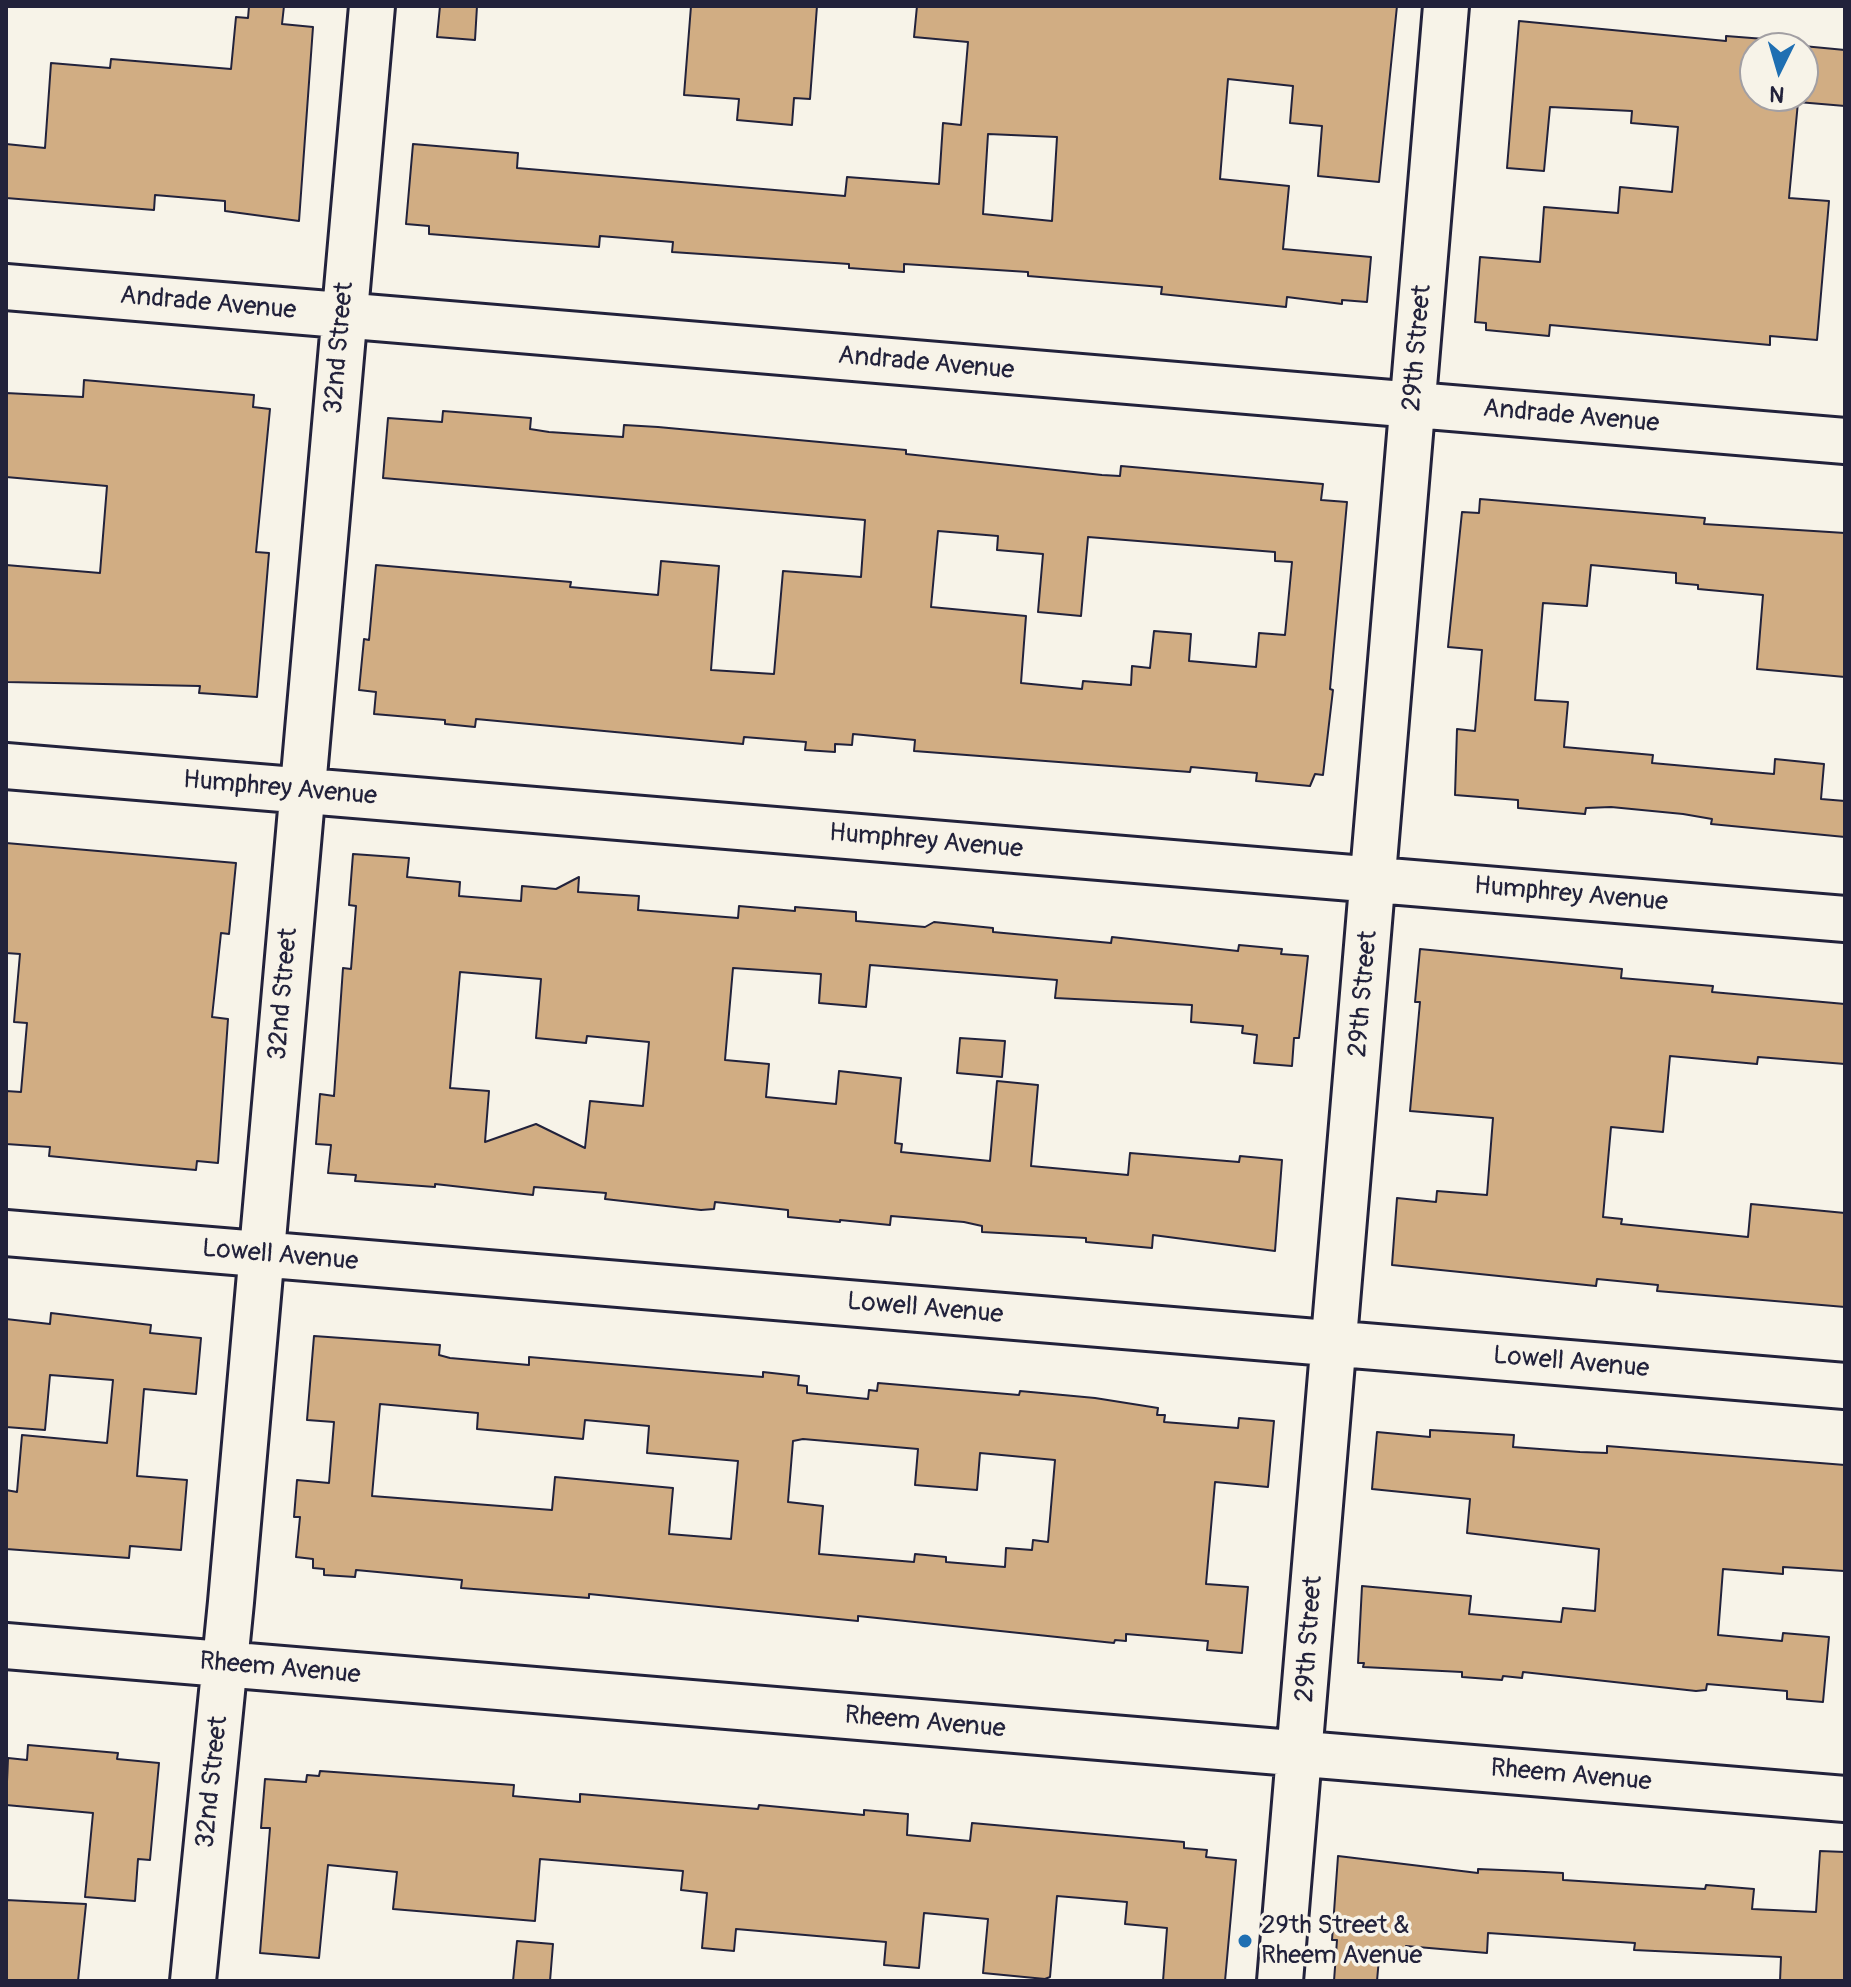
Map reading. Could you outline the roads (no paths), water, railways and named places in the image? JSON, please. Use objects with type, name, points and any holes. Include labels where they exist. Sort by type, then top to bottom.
[{"type":"street","name":"32nd Street","points":[[193,1981],[225,1664],[372,6]]},
{"type":"street","name":"29th Street","points":[[1280,1981],[1446,6]]},
{"type":"street","name":"Andrade Avenue","points":[[6,287],[1845,441]]},
{"type":"street","name":"Humphrey Avenue","points":[[6,766],[1845,919]]},
{"type":"street","name":"Lowell Avenue","points":[[6,1233],[1845,1386]]},
{"type":"street","name":"Rheem Avenue","points":[[6,1646],[1845,1799]]},
{"type":"place","name":"29th Street & Rheem Avenue","points":[[1245,1941]]}]
